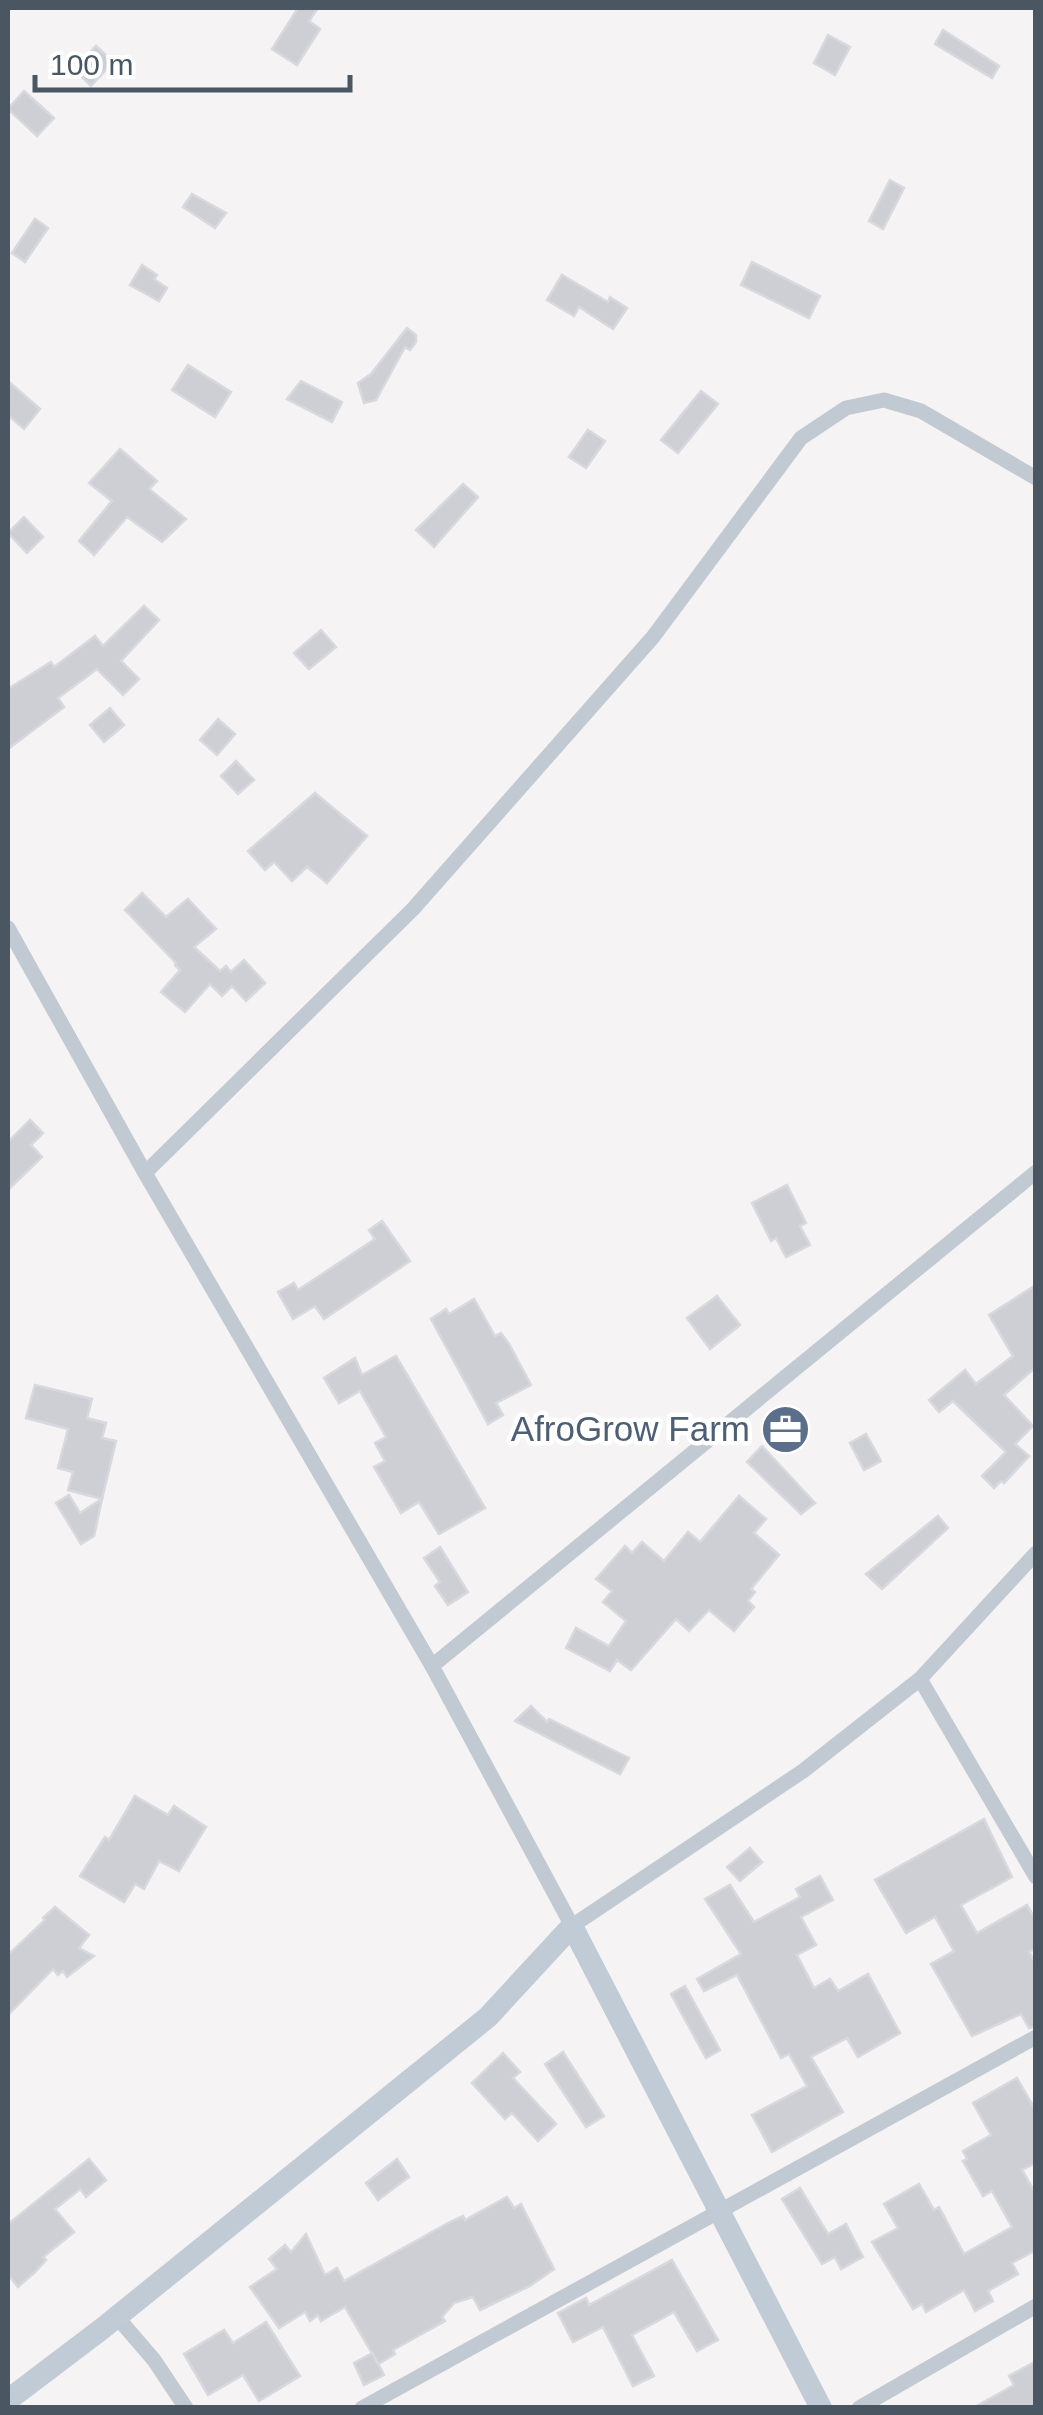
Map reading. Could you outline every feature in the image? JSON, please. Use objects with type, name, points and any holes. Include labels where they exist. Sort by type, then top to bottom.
[{"type":"street","points":[[145,1172],[413,909],[653,638],[802,438],[846,408],[884,400],[921,411],[1036,478]]},
{"type":"street","points":[[8,928],[432,1666],[721,2210],[820,2408]]},
{"type":"street","points":[[432,1666],[1036,1172]]},
{"type":"street","points":[[8,2400],[117,2317],[488,2017],[572,1926],[803,1770],[920,1680],[1036,1553]]},
{"type":"street","points":[[920,1680],[1036,1878]]},
{"type":"street","points":[[362,2408],[1036,2037]]},
{"type":"street","points":[[859,2408],[1036,2306]]},
{"type":"street","points":[[117,2317],[154,2360],[186,2408]]},
{"type":"building","points":[[298,8],[318,8],[309,21],[320,29],[297,65],[272,49]]},
{"type":"building","points":[[943,30],[999,66],[992,78],[935,44]]},
{"type":"building","points":[[828,35],[850,47],[835,75],[814,63]]},
{"type":"building","points":[[96,46],[113,62],[91,86],[74,69]]},
{"type":"building","points":[[24,91],[54,118],[37,136],[8,109]]},
{"type":"building","points":[[890,180],[904,188],[883,229],[869,221]]},
{"type":"building","points":[[192,194],[226,213],[215,228],[183,207]]},
{"type":"building","points":[[35,219],[48,228],[25,262],[12,253]]},
{"type":"building","points":[[752,262],[820,296],[809,318],[741,285]]},
{"type":"building","points":[[142,265],[167,288],[159,301],[130,285]]},
{"type":"building","points":[[562,275],[608,302],[610,297],[627,308],[613,329],[579,307],[574,316],[547,300]]},
{"type":"building","points":[[407,328],[416,335],[416,342],[410,350],[405,347],[376,400],[364,403],[358,383],[371,374]]},
{"type":"building","points":[[188,365],[231,392],[215,417],[172,390]]},
{"type":"building","points":[[8,381],[40,409],[24,429],[8,415]]},
{"type":"building","points":[[301,381],[342,402],[332,422],[287,399]]},
{"type":"building","points":[[701,391],[718,404],[678,453],[661,440]]},
{"type":"building","points":[[588,430],[605,441],[586,468],[569,457]]},
{"type":"building","points":[[120,449],[157,481],[149,489],[186,519],[162,542],[127,517],[94,555],[79,541],[112,501],[89,483]]},
{"type":"building","points":[[463,484],[478,497],[434,547],[416,530]]},
{"type":"building","points":[[24,517],[43,537],[27,553],[8,533]]},
{"type":"building","points":[[144,606],[159,620],[121,661],[139,679],[123,695],[97,669],[58,698],[64,707],[8,749],[8,689],[51,662],[54,667],[95,636],[103,646]]},
{"type":"building","points":[[321,630],[336,647],[309,669],[294,653]]},
{"type":"building","points":[[110,708],[124,725],[104,742],[90,725]]},
{"type":"building","points":[[218,719],[235,734],[217,755],[200,740]]},
{"type":"building","points":[[236,761],[254,780],[238,794],[221,776]]},
{"type":"building","points":[[315,793],[367,836],[327,883],[307,867],[292,881],[274,862],[265,870],[248,851]]},
{"type":"building","points":[[142,893],[166,917],[188,899],[216,929],[194,947],[220,971],[226,966],[231,972],[244,960],[265,983],[246,1001],[232,986],[222,996],[210,984],[185,1012],[161,992],[180,970],[176,963],[125,910]]},
{"type":"building","points":[[30,1120],[43,1133],[31,1145],[42,1157],[8,1190],[8,1142]]},
{"type":"building","points":[[787,1185],[806,1223],[800,1226],[810,1245],[786,1257],[776,1238],[771,1241],[752,1203]]},
{"type":"building","points":[[382,1221],[410,1261],[324,1319],[315,1306],[293,1319],[278,1292],[294,1283],[298,1290],[375,1239],[369,1230]]},
{"type":"building","points":[[1036,1285],[1036,1367],[1004,1395],[1033,1426],[1015,1444],[1029,1456],[1004,1483],[1001,1481],[994,1488],[982,1476],[1006,1452],[953,1401],[939,1412],[929,1400],[965,1370],[976,1384],[1013,1356],[989,1315]]},
{"type":"building","points":[[717,1296],[740,1325],[710,1349],[687,1318]]},
{"type":"building","points":[[474,1299],[495,1336],[501,1333],[509,1344],[531,1385],[496,1403],[503,1415],[488,1424],[431,1319],[446,1309],[449,1314]]},
{"type":"building","points":[[396,1356],[485,1508],[439,1534],[419,1502],[401,1513],[374,1467],[385,1461],[375,1443],[386,1437],[360,1391],[339,1403],[324,1378],[355,1358],[362,1375]]},
{"type":"building","points":[[35,1385],[92,1399],[87,1418],[106,1423],[102,1438],[116,1441],[102,1499],[68,1490],[73,1472],[58,1468],[68,1429],[26,1418]]},
{"type":"building","points":[[866,1434],[881,1461],[864,1470],[850,1443]]},
{"type":"building","points":[[762,1446],[815,1503],[801,1514],[747,1462]]},
{"type":"building","points":[[69,1495],[80,1513],[102,1499],[94,1536],[81,1544],[56,1503]]},
{"type":"building","points":[[739,1496],[766,1519],[754,1533],[779,1555],[751,1589],[755,1592],[748,1601],[754,1607],[734,1631],[709,1610],[689,1631],[676,1619],[631,1670],[617,1660],[610,1671],[566,1648],[576,1628],[609,1646],[626,1621],[603,1602],[612,1591],[596,1579],[625,1546],[632,1553],[642,1542],[664,1561],[688,1532],[700,1542]]},
{"type":"building","points":[[938,1516],[948,1528],[882,1589],[866,1574]]},
{"type":"building","points":[[440,1547],[468,1592],[448,1605],[435,1586],[440,1582],[424,1558]]},
{"type":"building","points":[[531,1706],[547,1722],[549,1719],[629,1758],[620,1774],[515,1721]]},
{"type":"building","points":[[135,1796],[168,1815],[174,1806],[206,1827],[179,1871],[159,1861],[144,1889],[135,1884],[124,1902],[80,1876],[105,1837],[109,1840]]},
{"type":"building","points":[[984,1819],[1012,1877],[961,1905],[977,1933],[1027,1905],[1036,1920],[1036,1948],[1029,1952],[1036,1964],[1036,2026],[1029,2028],[1021,2014],[972,2036],[931,1964],[954,1951],[935,1917],[906,1933],[875,1880]]},
{"type":"building","points":[[750,1848],[762,1862],[740,1881],[727,1867]]},
{"type":"building","points":[[820,1876],[833,1900],[801,1917],[816,1945],[797,1955],[814,1988],[830,1979],[838,1991],[868,1974],[900,2033],[858,2057],[847,2038],[811,2057],[843,2112],[772,2152],[752,2115],[807,2086],[789,2054],[781,2058],[737,1975],[704,1991],[697,1979],[741,1954],[705,1899],[730,1885],[754,1922],[800,1897],[796,1889]]},
{"type":"building","points":[[55,1907],[89,1935],[79,1948],[94,1956],[67,1977],[63,1971],[58,1975],[53,1969],[8,2015],[8,1955]]},
{"type":"building","points":[[685,1986],[720,2050],[706,2058],[671,1994]]},
{"type":"building","points":[[563,2052],[604,2116],[586,2127],[545,2064]]},
{"type":"building","points":[[503,2053],[520,2072],[513,2078],[556,2124],[538,2141],[512,2113],[505,2119],[472,2083]]},
{"type":"building","points":[[1017,2078],[1036,2111],[1036,2163],[1022,2170],[1036,2194],[1036,2250],[1012,2263],[1018,2274],[988,2291],[993,2301],[975,2311],[964,2290],[926,2312],[922,2304],[913,2309],[872,2242],[898,2228],[884,2204],[919,2184],[934,2210],[939,2207],[964,2254],[1012,2227],[992,2191],[983,2196],[963,2161],[967,2159],[963,2151],[991,2135],[973,2103]]},
{"type":"building","points":[[89,2159],[106,2180],[86,2197],[80,2189],[55,2209],[74,2232],[43,2257],[46,2260],[18,2287],[8,2274],[8,2224]]},
{"type":"building","points":[[397,2159],[409,2177],[378,2200],[366,2183]]},
{"type":"building","points":[[800,2188],[828,2234],[846,2224],[863,2257],[841,2269],[835,2257],[822,2264],[782,2199]]},
{"type":"building","points":[[507,2197],[514,2208],[521,2204],[554,2269],[530,2286],[480,2310],[473,2297],[454,2303],[442,2317],[445,2321],[393,2350],[395,2354],[378,2364],[384,2375],[364,2385],[354,2363],[372,2353],[345,2307],[321,2321],[318,2315],[310,2321],[305,2312],[279,2328],[250,2287],[277,2269],[269,2259],[285,2245],[291,2252],[306,2234],[325,2275],[337,2268],[344,2281],[463,2216],[465,2220]]},
{"type":"building","points":[[672,2260],[718,2340],[697,2351],[674,2312],[632,2335],[654,2376],[633,2386],[603,2327],[573,2342],[558,2313],[586,2298],[589,2305]]},
{"type":"building","points":[[266,2322],[300,2376],[259,2401],[243,2375],[208,2395],[184,2354],[224,2330],[233,2343]]},
{"type":"building","points":[[1036,2361],[1036,2408],[973,2408],[1014,2385],[1009,2376]]},
{"type":"place","name":"AfroGrow Farm","points":[[785,1429]]}]
